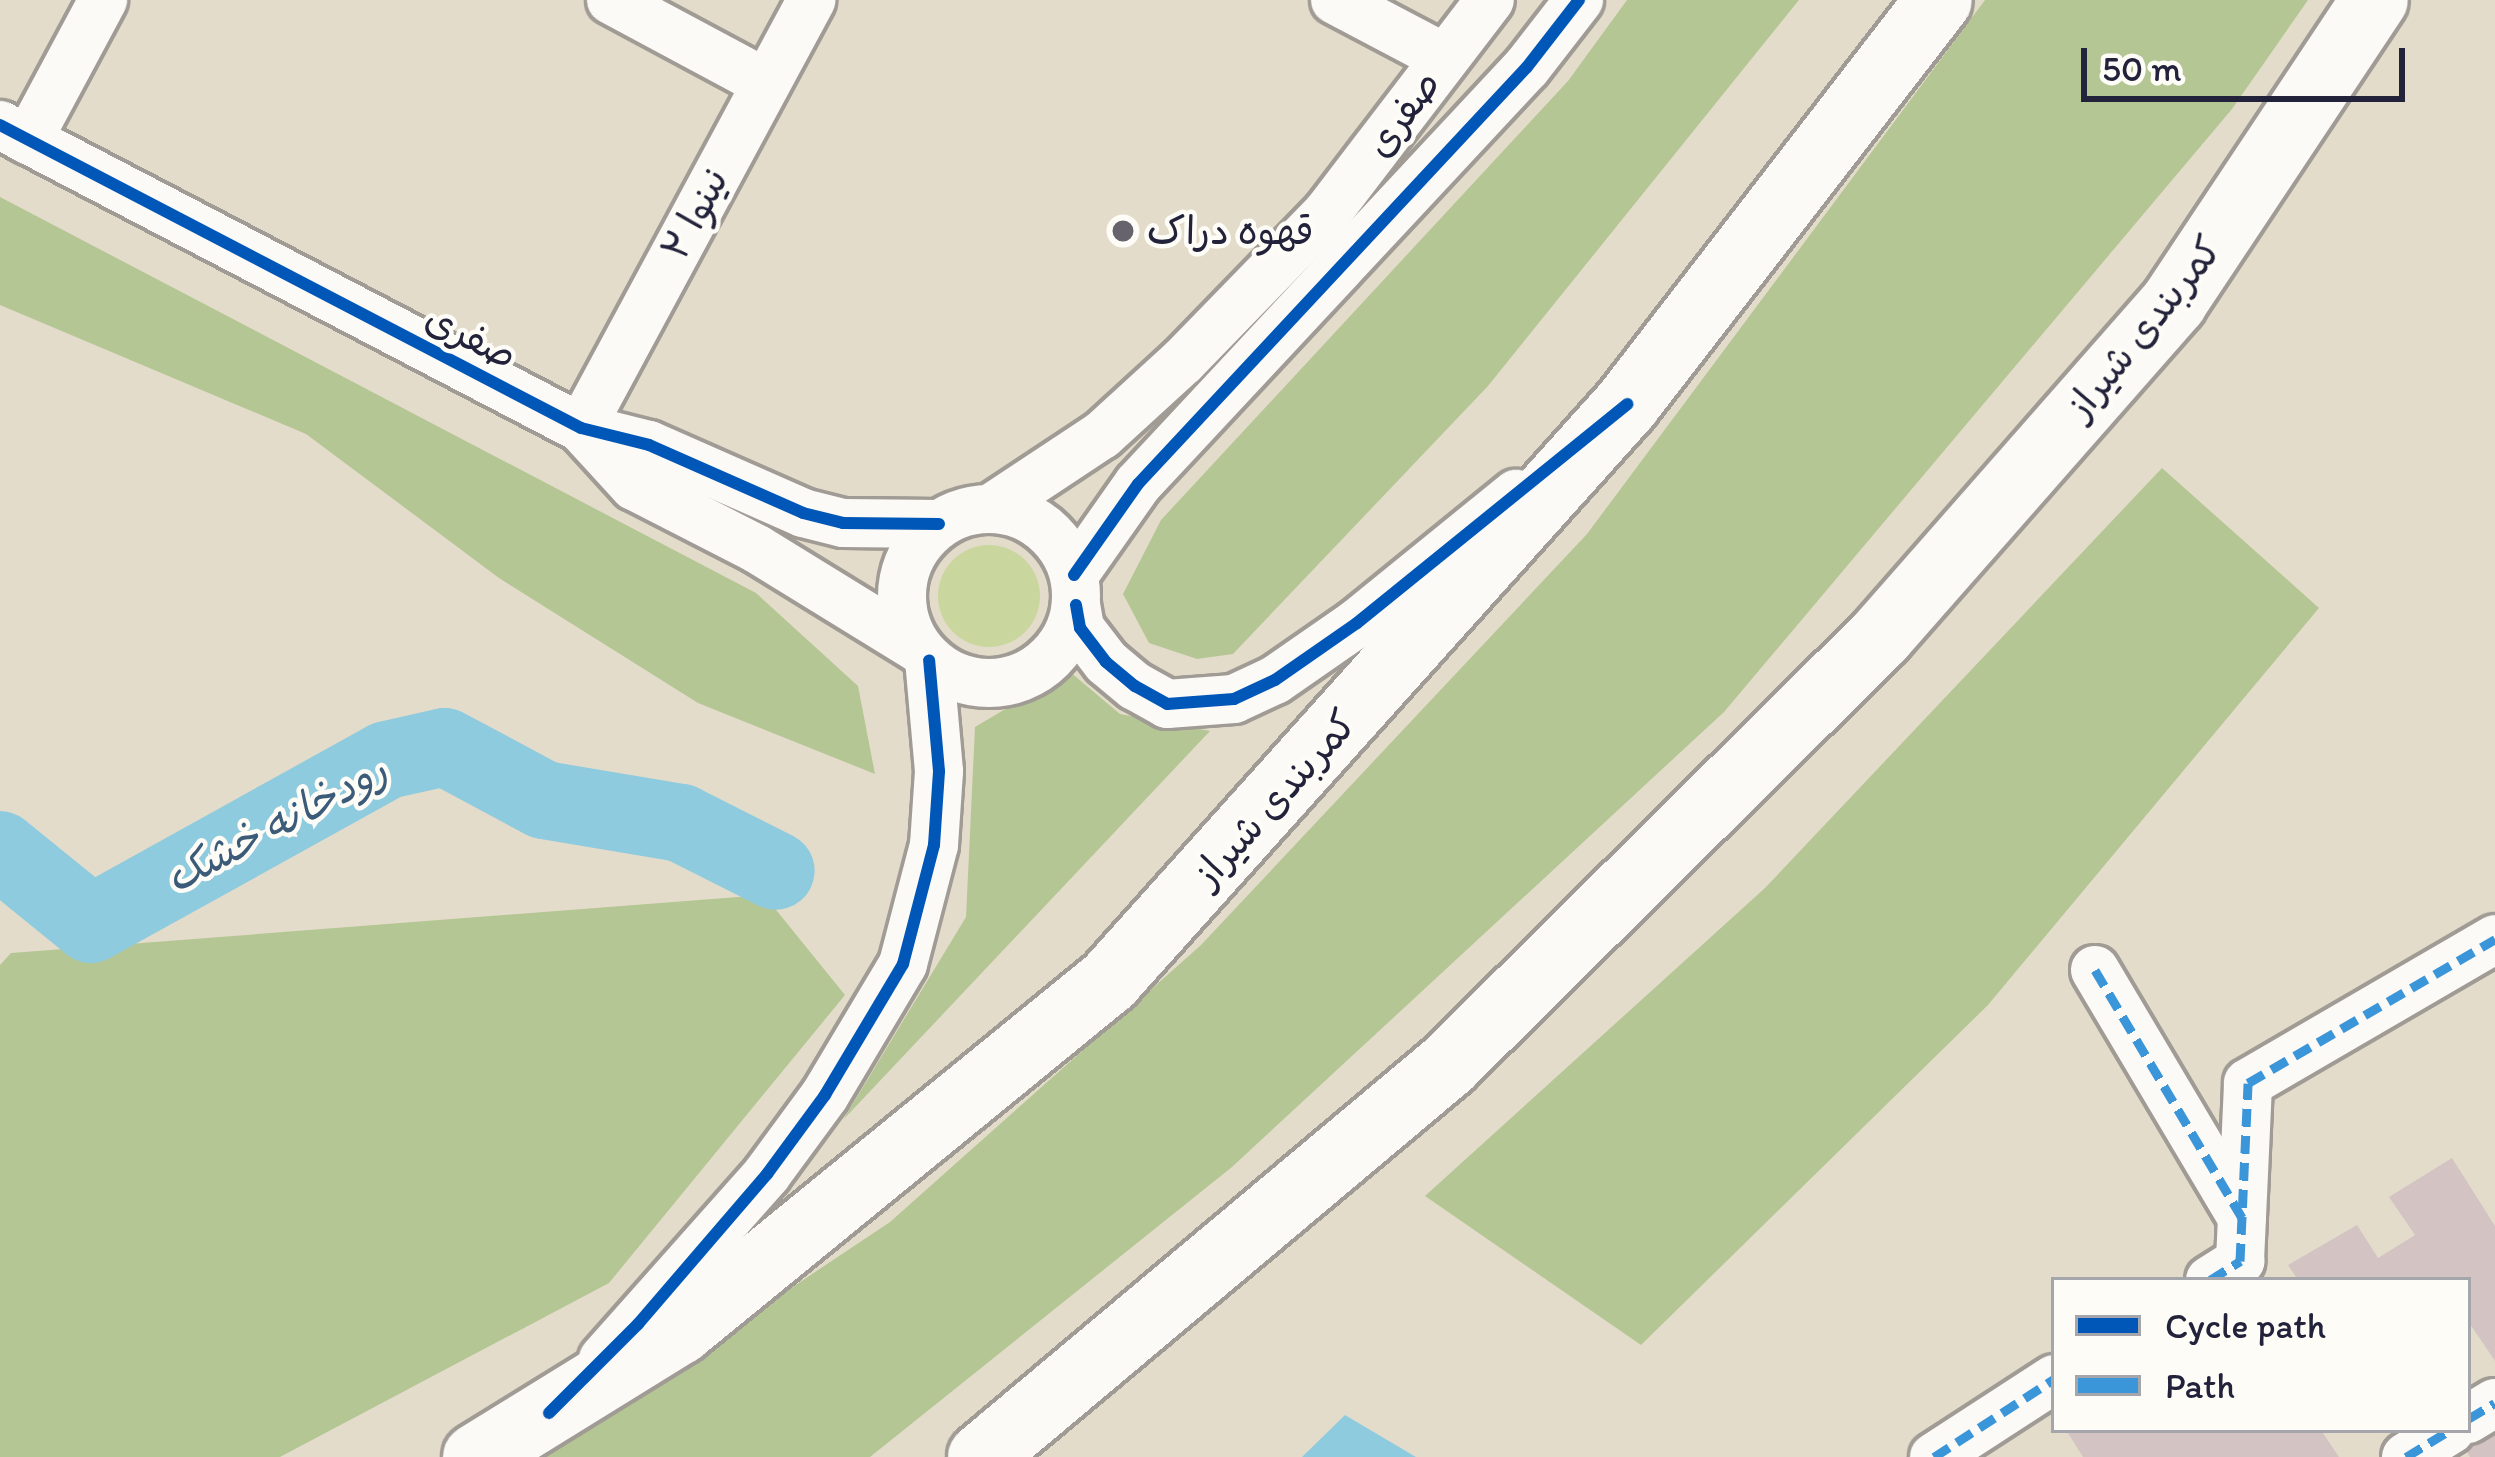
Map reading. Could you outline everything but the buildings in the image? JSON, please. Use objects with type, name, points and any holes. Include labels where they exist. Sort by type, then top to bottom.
[{"type":"highway","name":"کمربندی شیراز","points":[[476,1457],[680,1331],[1109,981],[1627,404],[1939,0]]},
{"type":"highway","name":"کمربندی شیراز","points":[[981,1457],[1448,1065],[1881,636],[2174,302],[2374,0]]},
{"type":"street","points":[[14,133],[103,0]]},
{"type":"street","points":[[610,0],[766,82]]},
{"type":"street","name":"۲ نینوا","points":[[580,428],[811,0]]},
{"type":"street","points":[[1335,0],[1445,58]]},
{"type":"street","name":"صفری","points":[[990,509],[1102,435],[1184,361],[1327,213],[1490,0]]},
{"type":"street","points":[[580,428],[634,486],[757,549],[952,676],[979,683],[1006,682],[1032,673],[1062,644],[1075,590],[1138,484],[1480,119],[1580,0]]},
{"type":"street","name":"صفری","points":[[14,133],[580,428],[649,445],[803,513],[843,523],[939,524]]},
{"type":"street","points":[[549,1413],[638,1324],[767,1174],[872,1022],[903,964],[934,845],[939,771],[923,654],[901,594],[906,568],[919,543],[939,524],[963,512],[990,509],[1043,528],[1063,549],[1080,628],[1106,662],[1166,704],[1234,699],[1274,680],[1357,622],[1627,404]]},
{"type":"street","points":[[2215,1277],[2240,1261],[2248,1082],[2495,939]]},
{"type":"street","points":[[2095,970],[2242,1218]]},
{"type":"street","points":[[1934,1457],[2051,1381]]},
{"type":"street","points":[[2406,1457],[2445,1433]]},
{"type":"green space","points":[[1627,0],[1799,0],[1488,386],[1233,654],[1197,659],[1149,643],[1123,594],[1161,520],[1568,81]]},
{"type":"green space","points":[[1985,0],[2308,0],[2232,109],[1724,712],[1232,1167],[870,1457],[538,1457],[890,1222],[1201,945],[1587,534]]},
{"type":"green space","points":[[0,197],[756,593],[858,686],[875,774],[698,703],[499,578],[306,434],[0,305]]},
{"type":"green space","points":[[2162,468],[2319,608],[1988,1005],[1641,1345],[1425,1196],[1765,888]]},
{"type":"green space","points":[[989,545],[1008,549],[1025,560],[1036,577],[1040,596],[1036,615],[1025,632],[1008,643],[989,647],[970,643],[953,632],[942,615],[938,596],[942,577],[953,560],[970,549]]},
{"type":"green space","points":[[1069,671],[1120,714],[1210,731],[843,1120],[966,917],[975,727]]},
{"type":"green space","points":[[764,895],[845,995],[609,1283],[280,1457],[0,1457],[0,965],[11,953]]},
{"type":"water","points":[[1345,1415],[1416,1457],[1302,1457]]},
{"type":"waterway","name":"رودخانه خشک","points":[[0,850],[91,924],[387,760],[445,747],[544,800],[681,823],[776,871]]},
{"type":"marked path","points":[[2215,1277],[2240,1261],[2248,1083],[2495,939]]},
{"type":"marked path","points":[[2095,970],[2242,1218]]},
{"type":"marked path","points":[[1934,1457],[2051,1381]]},
{"type":"marked path","points":[[2471,1417],[2495,1403]]},
{"type":"marked path","points":[[2406,1457],[2445,1433]]},
{"type":"cycle path","points":[[1074,575],[1138,484],[1527,67],[1579,0]]},
{"type":"cycle path","points":[[0,125],[581,428],[649,445],[803,513],[843,523],[939,524]]},
{"type":"cycle path","points":[[1076,605],[1080,628],[1106,662],[1135,686],[1167,704],[1234,699],[1275,680],[1357,623],[1627,404]]},
{"type":"cycle path","points":[[549,1413],[638,1324],[767,1174],[825,1095],[903,964],[934,845],[939,771],[929,660]]},
{"type":"place","name":"قهوه دراک","points":[[1123,231]]}]
